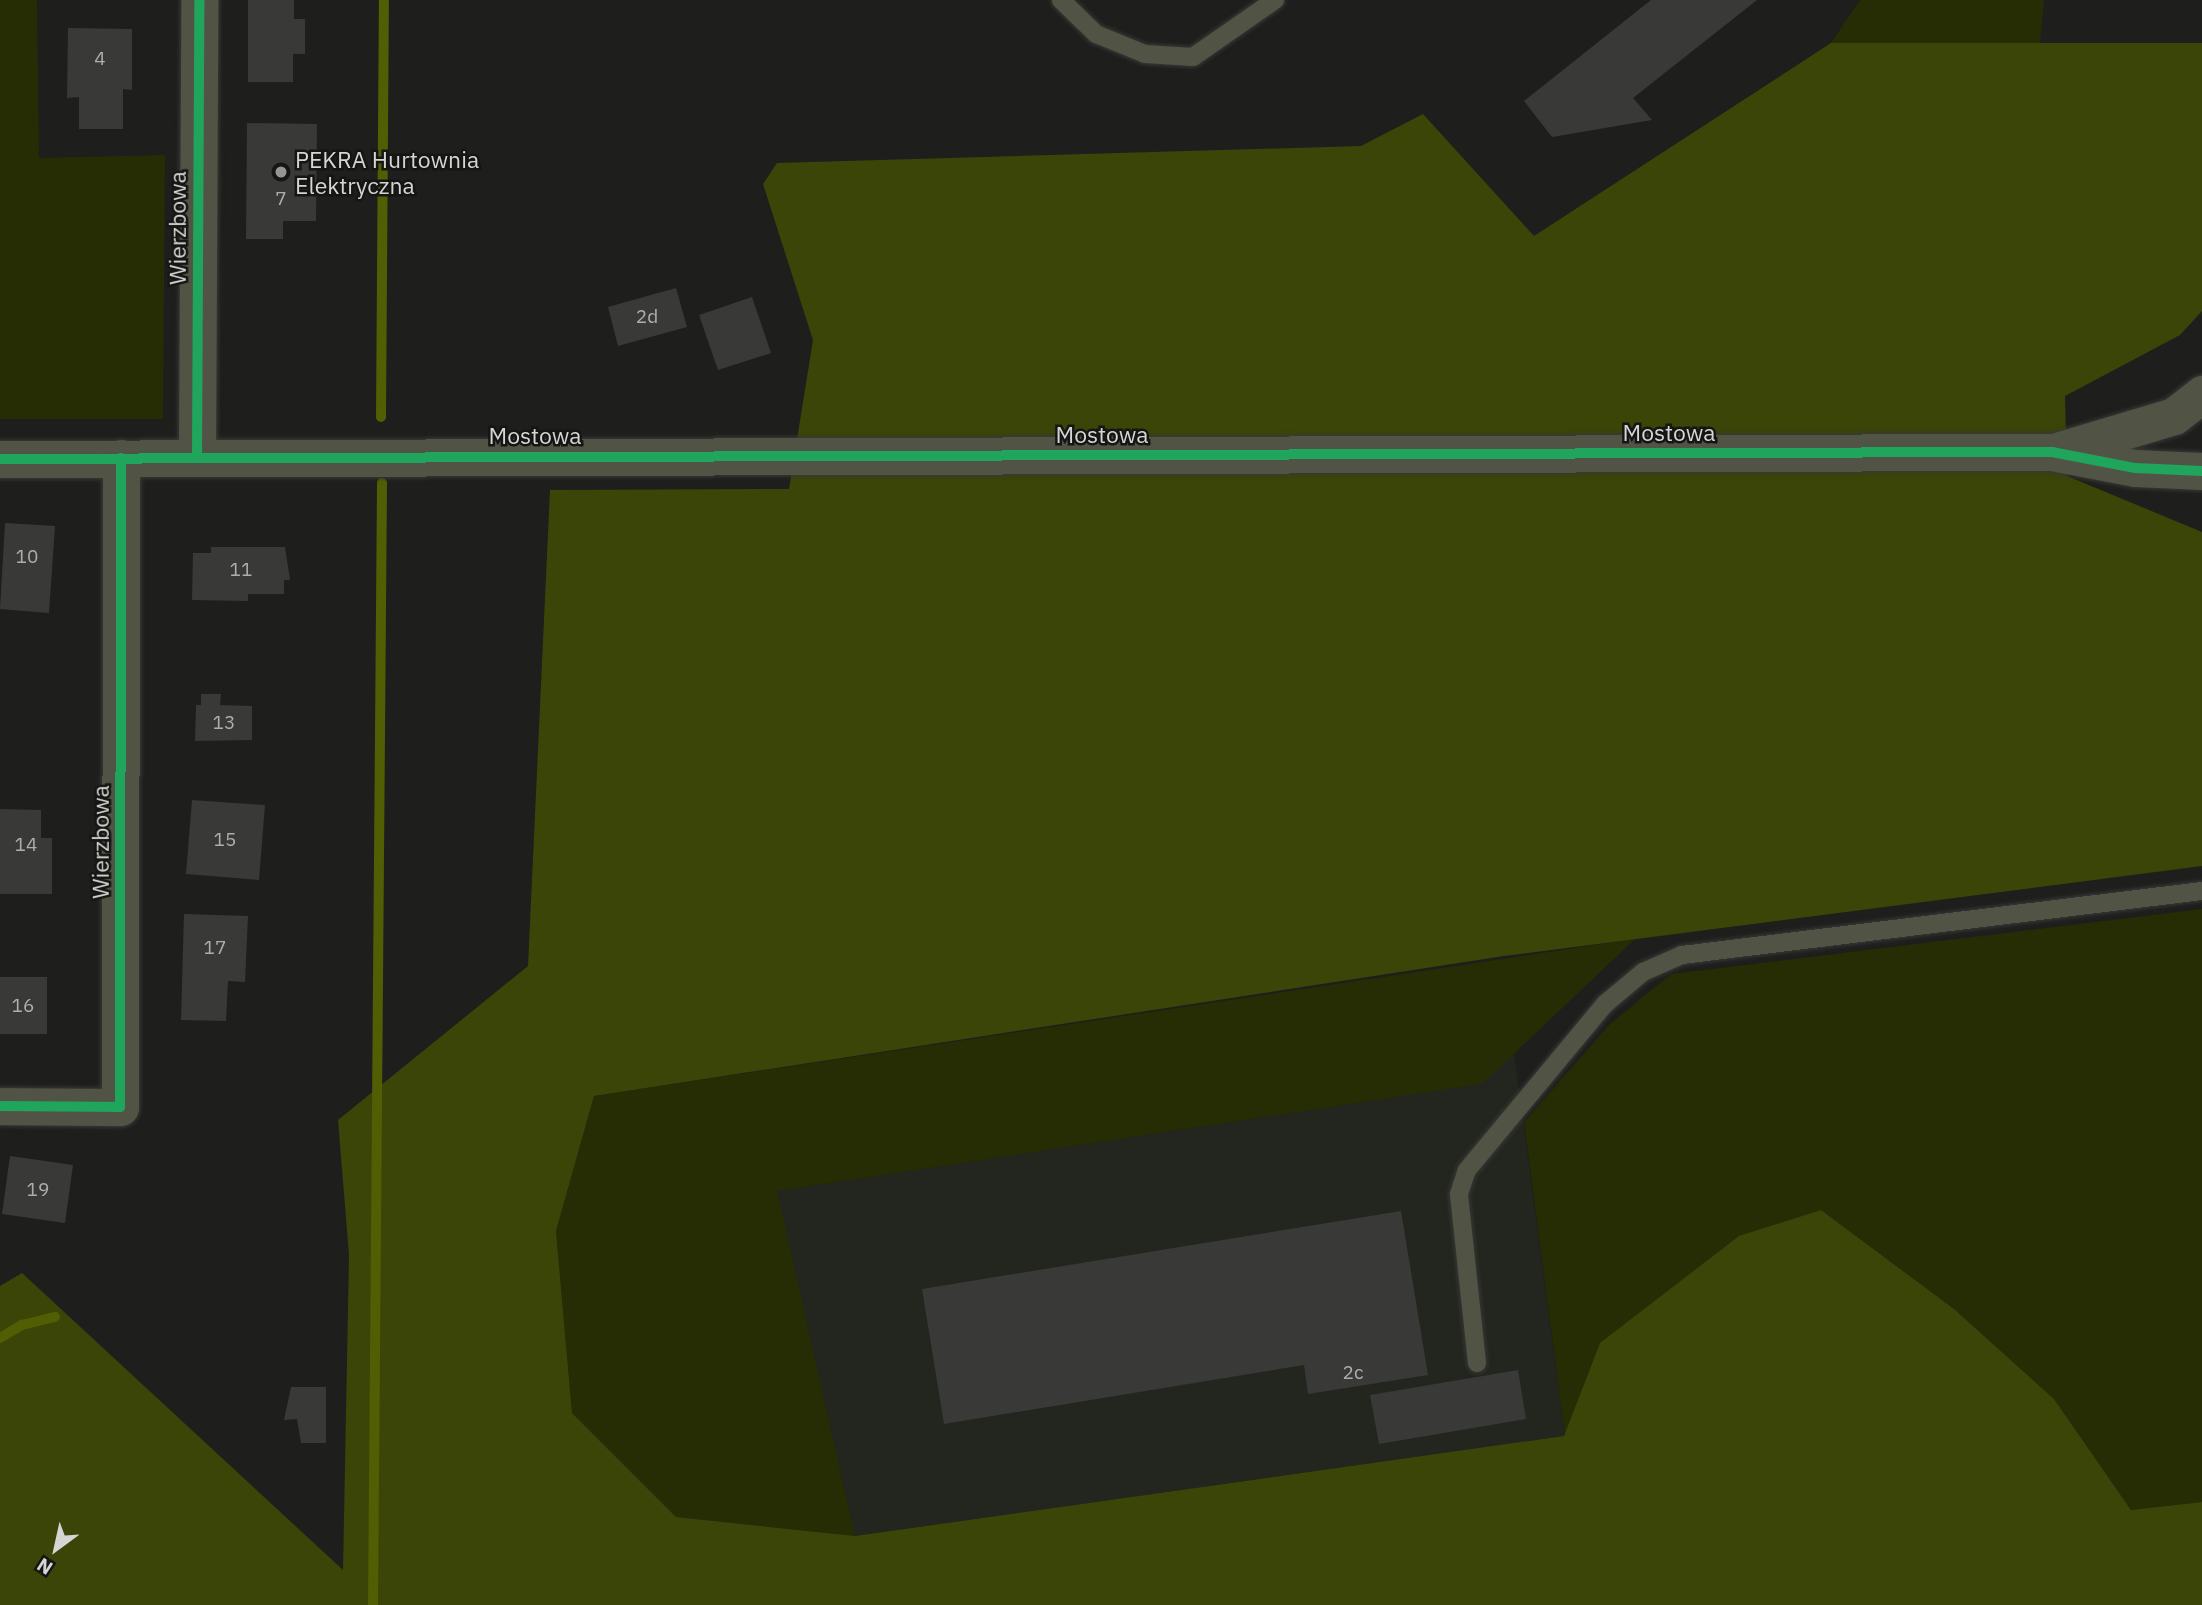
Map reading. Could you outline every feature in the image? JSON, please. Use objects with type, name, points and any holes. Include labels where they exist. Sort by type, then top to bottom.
[{"type":"street","name":"Wierzbowa","points":[[197,457],[199,0]]},
{"type":"street","name":"Mostowa","points":[[2052,452],[2188,414],[2202,394]]},
{"type":"street","name":"Mostowa","points":[[0,459],[2052,452],[2135,468],[2202,471]]},
{"type":"street","name":"Wierzbowa","points":[[0,1106],[120,1107],[121,457]]},
{"type":"lane","points":[[1061,0],[1096,34],[1145,54],[1193,57],[1275,0]]},
{"type":"lane","points":[[1477,1363],[1459,1194],[1467,1170],[1605,1004],[1643,972],[1682,955],[2202,891]]},
{"type":"shaded area","points":[[1514,1053],[1565,1436],[855,1536],[776,1191],[1481,1084]]},
{"type":"green space","points":[[0,0],[37,0],[39,158],[165,155],[163,419],[0,419]]},
{"type":"green space","points":[[1860,0],[2044,0],[2040,43],[1831,43]]},
{"type":"green space","points":[[1831,43],[2202,43],[2202,311],[2180,335],[2065,396],[2067,476],[2202,532],[2202,866],[1504,956],[594,1096],[556,1231],[572,1413],[676,1517],[855,1536],[1564,1436],[1600,1343],[1739,1236],[1821,1210],[1954,1309],[2054,1399],[2131,1510],[2202,1502],[2202,1605],[0,1605],[0,1286],[22,1273],[343,1570],[349,1255],[338,1120],[528,966],[550,490],[789,489],[813,340],[763,184],[777,163],[1361,146],[1423,114],[1534,236]]},
{"type":"green space","points":[[2202,909],[2202,1502],[2131,1510],[2054,1399],[1954,1309],[1821,1210],[1600,1343],[1565,1436],[1524,1122],[1609,1025],[1671,974]]},
{"type":"green space","points":[[1635,939],[1482,1084],[777,1191],[855,1536],[676,1517],[572,1413],[556,1231],[594,1096]]},
{"type":"building","points":[[248,0],[294,0],[294,19],[305,19],[305,54],[293,54],[293,82],[248,82]]},
{"type":"building","points":[[1651,0],[1757,0],[1633,98],[1652,120],[1552,137],[1524,101]]},
{"type":"building","points":[[68,28],[132,29],[132,90],[123,89],[123,129],[79,129],[79,97],[67,98]]},
{"type":"building","name":"PEKRA Hurtownia Elektryczna","points":[[247,123],[317,124],[316,221],[283,221],[283,239],[246,239]]},
{"type":"building","points":[[676,288],[687,327],[618,346],[608,307]]},
{"type":"building","points":[[752,297],[771,353],[718,370],[699,315]]},
{"type":"building","points":[[5,523],[55,526],[49,613],[0,609]]},
{"type":"building","points":[[211,547],[285,547],[290,580],[284,580],[284,594],[248,594],[248,601],[192,600],[193,553],[211,553]]},
{"type":"building","points":[[201,694],[221,694],[220,705],[252,706],[252,740],[195,741],[196,705],[201,705]]},
{"type":"building","points":[[192,800],[265,805],[259,880],[186,874]]},
{"type":"building","points":[[0,809],[41,810],[41,838],[52,838],[52,894],[0,894]]},
{"type":"building","points":[[184,914],[248,916],[245,982],[228,981],[226,1021],[181,1020]]},
{"type":"building","points":[[0,977],[47,977],[47,1034],[0,1034]]},
{"type":"building","points":[[10,1156],[73,1165],[65,1223],[2,1214]]},
{"type":"building","points":[[1401,1211],[1428,1375],[1308,1394],[1304,1365],[944,1424],[922,1289]]},
{"type":"building","points":[[1518,1370],[1526,1419],[1379,1444],[1370,1395]]},
{"type":"building","points":[[291,1387],[326,1387],[326,1443],[301,1443],[297,1419],[284,1420]]},
{"type":"waterway","points":[[381,417],[384,0]]},
{"type":"waterway","points":[[373,1605],[382,483]]},
{"type":"waterway","points":[[0,1338],[22,1325],[55,1317]]},
{"type":"cycle path","points":[[197,457],[199,0]]},
{"type":"cycle path","points":[[0,459],[2052,452],[2135,468],[2202,471]]},
{"type":"cycle path","points":[[0,1106],[120,1107],[121,458]]},
{"type":"place","name":"PEKRA Hurtownia Elektryczna","points":[[281,172]]}]
